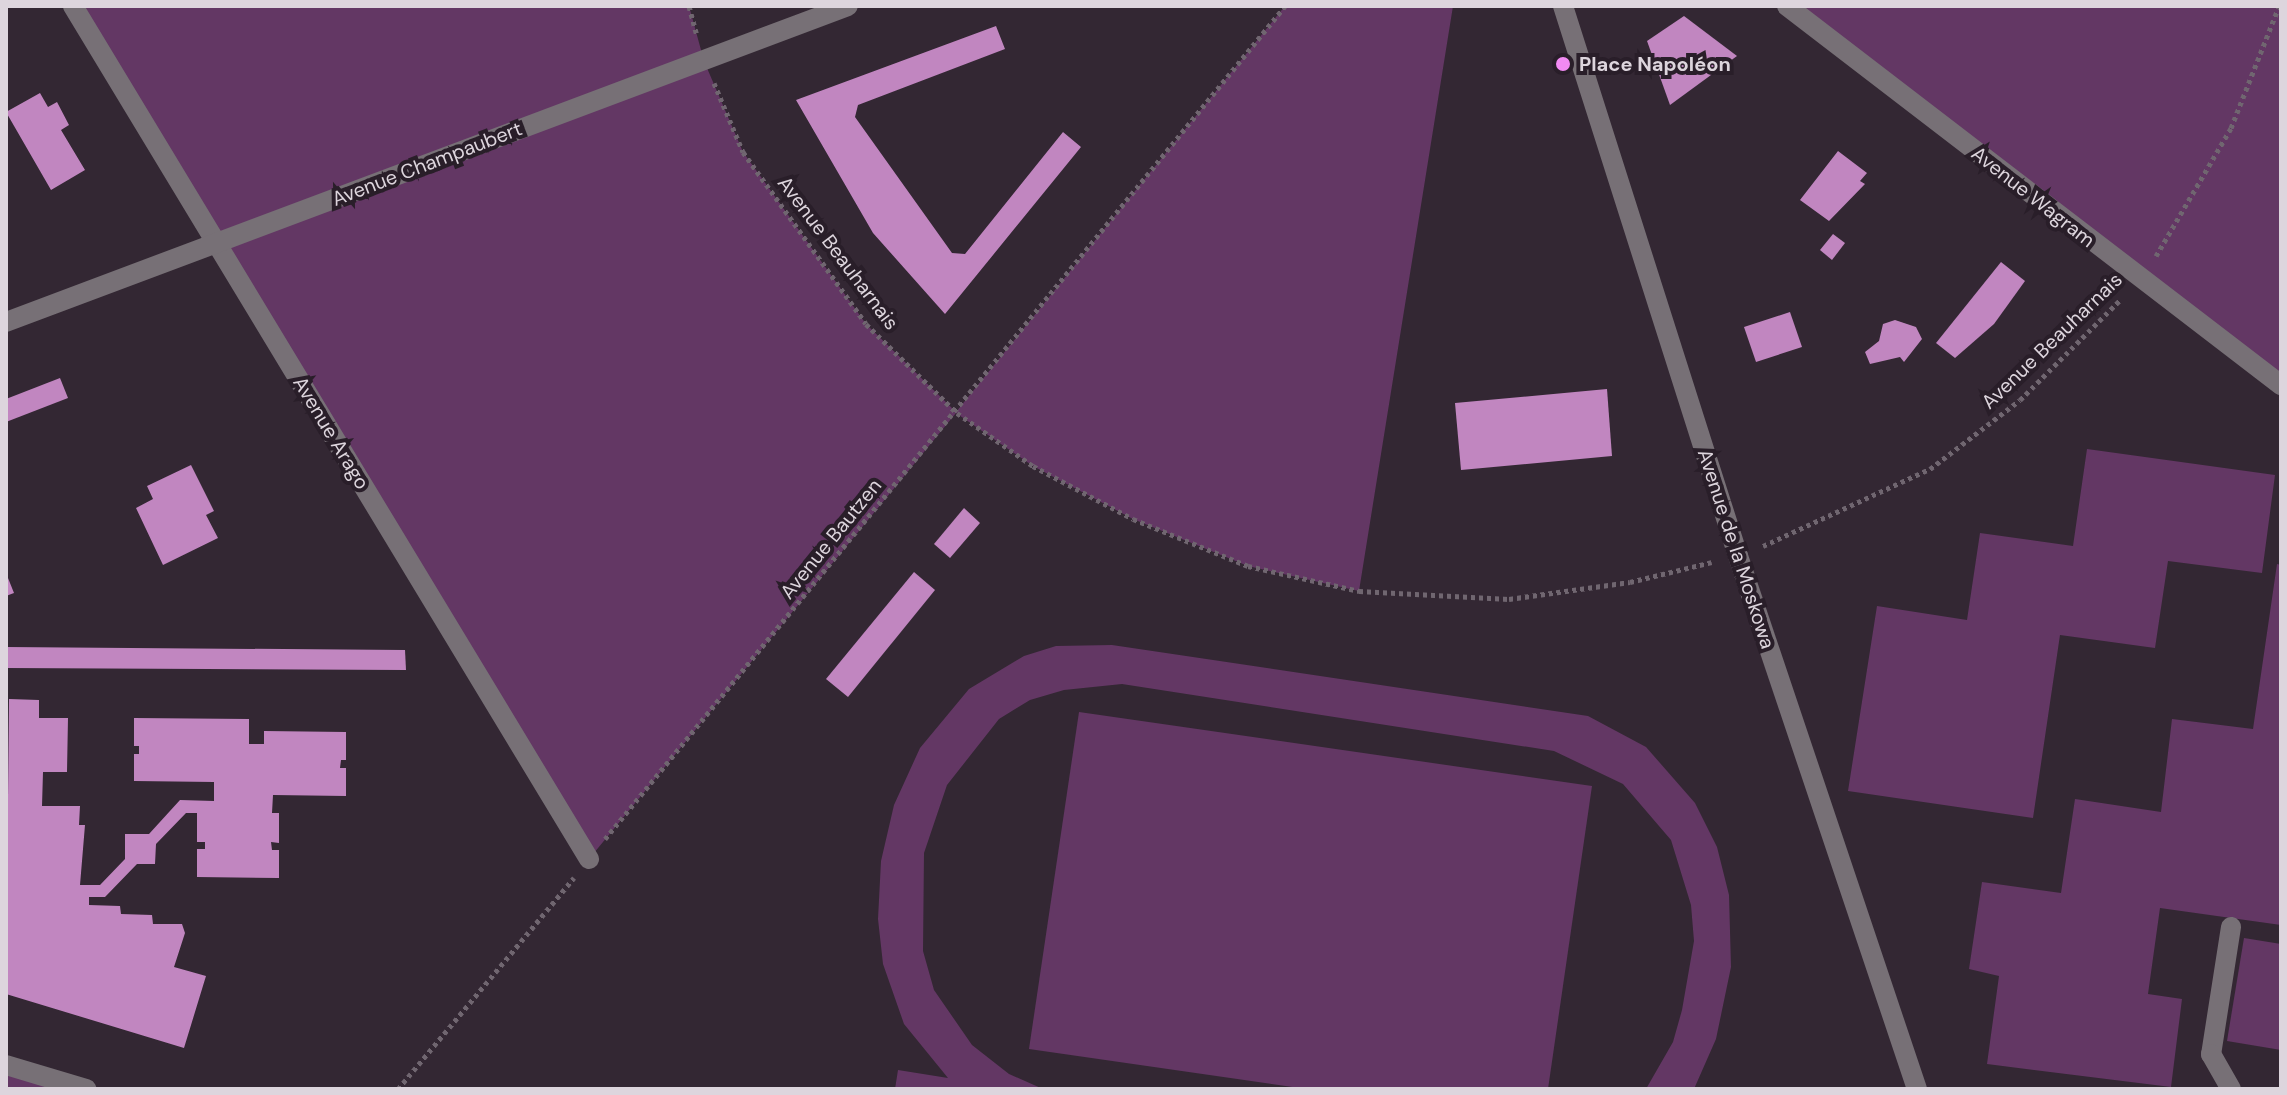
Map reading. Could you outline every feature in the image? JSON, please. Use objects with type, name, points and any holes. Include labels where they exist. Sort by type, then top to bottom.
[{"type":"street","name":"Avenue Arago","points":[[73,6],[589,859]]},
{"type":"street","name":"Avenue Champaubert","points":[[6,322],[848,6]]},
{"type":"street","name":"Avenue de la Moskowa","points":[[1563,6],[1738,556],[1917,1089]]},
{"type":"street","name":"Avenue Wagram","points":[[1787,6],[2139,280],[2281,385]]},
{"type":"street","points":[[2231,927],[2211,1054],[2231,1089]]},
{"type":"street","points":[[6,1065],[86,1089]]},
{"type":"path","name":"Avenue Beauharnais","points":[[689,6],[704,61],[743,152],[866,324],[957,413],[1033,466],[1133,519],[1248,566],[1359,591],[1509,599],[1630,582],[1738,556],[1822,524],[1930,469],[2020,400],[2139,280],[2185,213],[2231,128],[2279,6]]},
{"type":"path","name":"Avenue Bautzen","points":[[398,1089],[957,413],[1285,6]]},
{"type":"shaded area","points":[[73,6],[689,6],[704,61],[743,152],[866,324],[956,412],[1285,6],[1453,6],[1359,591],[1248,566],[1133,519],[1033,466],[956,413],[589,859]]},
{"type":"shaded area","points":[[1787,6],[2281,6],[2281,385]]},
{"type":"shaded area","points":[[2087,449],[2275,475],[2262,573],[2168,561],[2155,648],[2060,635],[2033,818],[1848,791],[1877,606],[1967,620],[1980,533],[2073,546]]},
{"type":"shaded area","points":[[2277,564],[2281,565],[2281,925],[2160,908],[2148,994],[2182,999],[2171,1087],[1987,1064],[1999,976],[1969,969],[1982,882],[2061,893],[2075,799],[2161,812],[2172,719],[2253,729]]},
{"type":"shaded area","points":[[1112,645],[1588,716],[1646,747],[1695,803],[1717,847],[1729,895],[1731,967],[1716,1039],[1694,1089],[1646,1089],[1673,1042],[1694,941],[1691,905],[1671,840],[1623,784],[1554,751],[1122,684],[1064,690],[1030,700],[999,719],[947,785],[924,853],[923,951],[934,990],[972,1045],[1009,1074],[1043,1089],[895,1089],[898,1070],[948,1078],[904,1024],[883,964],[878,919],[881,861],[894,805],[920,748],[969,689],[1024,656],[1056,646]]},
{"type":"shaded area","points":[[1079,712],[1592,786],[1548,1089],[1306,1089],[1029,1049]]},
{"type":"shaded area","points":[[2244,938],[2281,944],[2281,1050],[2227,1041]]},
{"type":"shaded area","points":[[6,1065],[86,1089],[6,1089]]},
{"type":"building","points":[[1684,16],[1737,56],[1670,105],[1647,41]]},
{"type":"building","points":[[996,26],[1005,49],[858,105],[855,117],[952,253],[965,254],[1063,132],[1081,147],[945,314],[873,233],[796,100]]},
{"type":"building","points":[[40,93],[48,107],[57,102],[69,125],[61,130],[85,170],[51,190],[6,112]]},
{"type":"building","points":[[1838,151],[1867,173],[1860,181],[1865,184],[1829,221],[1800,200]]},
{"type":"building","points":[[1833,234],[1845,243],[1832,260],[1820,250]]},
{"type":"building","points":[[2001,262],[2025,281],[1994,324],[1955,358],[1936,343]]},
{"type":"building","points":[[1790,312],[1802,347],[1756,362],[1744,327]]},
{"type":"building","points":[[1895,320],[1916,327],[1922,339],[1904,362],[1900,357],[1870,364],[1865,352],[1879,341],[1883,324]]},
{"type":"building","points":[[60,378],[68,398],[6,422],[6,399]]},
{"type":"building","points":[[1607,389],[1612,456],[1461,470],[1455,403]]},
{"type":"building","points":[[191,465],[214,511],[206,515],[218,538],[163,565],[136,508],[153,499],[147,486]]},
{"type":"building","points":[[964,508],[980,523],[950,558],[934,544]]},
{"type":"building","points":[[914,572],[935,590],[848,697],[826,679]]},
{"type":"building","points":[[6,573],[14,593],[6,596]]},
{"type":"building","points":[[6,647],[405,650],[406,670],[6,668]]},
{"type":"building","points":[[9,699],[39,700],[39,718],[68,718],[67,772],[43,772],[42,806],[80,806],[79,825],[85,825],[80,885],[100,885],[125,859],[125,834],[149,834],[180,800],[214,801],[214,782],[134,781],[134,754],[139,754],[139,746],[134,746],[134,718],[249,719],[249,744],[264,744],[264,731],[346,732],[346,760],[341,760],[340,768],[346,768],[346,796],[273,795],[272,813],[279,813],[279,843],[271,842],[272,850],[279,850],[279,878],[197,877],[197,849],[205,849],[205,842],[197,842],[197,813],[186,813],[156,844],[155,864],[137,864],[105,897],[89,897],[89,905],[120,906],[121,914],[152,915],[153,924],[182,924],[185,933],[174,967],[206,976],[184,1048],[6,994]]},
{"type":"place","name":"Place Napoléon","points":[[1563,64]]}]
